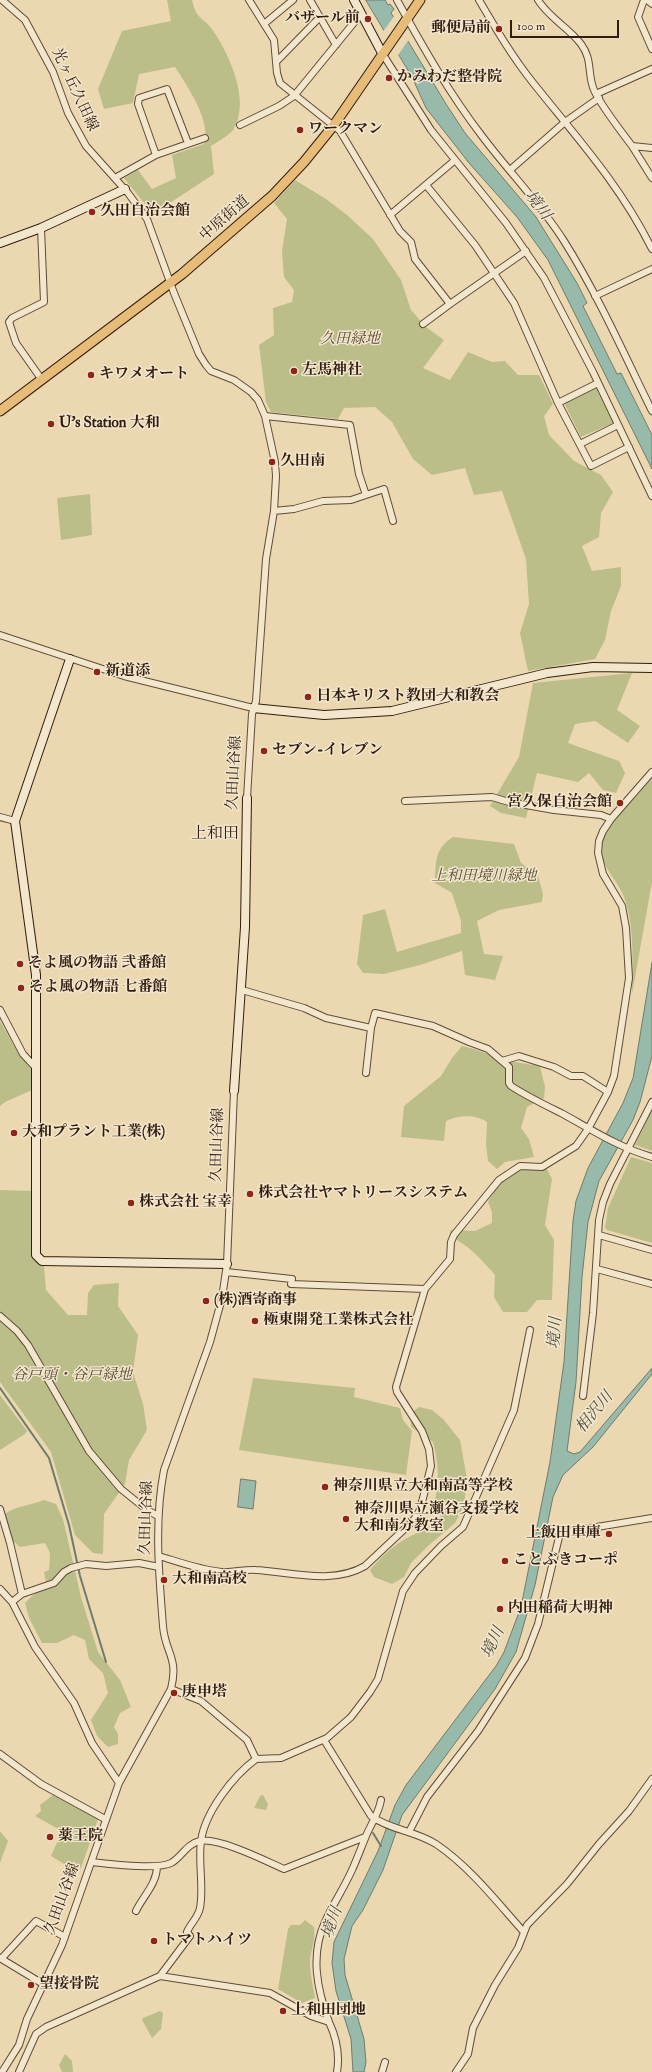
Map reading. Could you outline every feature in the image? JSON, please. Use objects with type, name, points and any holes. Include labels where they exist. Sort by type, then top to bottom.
[{"type":"main road","name":"中原街道","points":[[0,411],[171,282],[238,227],[272,196],[304,162],[334,125],[420,0]]},
{"type":"street","name":"光ヶ丘久田線","points":[[2,0],[25,20],[53,72],[76,132],[86,146],[125,189],[147,219],[171,282]]},
{"type":"street","points":[[249,0],[274,40],[277,72],[280,84],[334,125],[350,147],[366,177],[400,231],[411,242],[415,259],[450,304]]},
{"type":"street","points":[[264,24],[293,0]]},
{"type":"street","points":[[310,0],[336,45]]},
{"type":"street","points":[[354,0],[431,130],[454,161],[506,223],[544,278],[598,383],[652,496]]},
{"type":"street","points":[[396,0],[434,68],[458,103],[510,170],[526,188],[564,241],[595,296],[652,411]]},
{"type":"street","points":[[479,0],[513,55],[533,83],[607,173],[640,225],[652,249]]},
{"type":"street","points":[[538,0],[548,14],[571,34],[584,49],[590,64],[590,77],[597,96],[632,146],[652,178]]},
{"type":"street","points":[[652,4],[645,0],[638,17],[652,49]]},
{"type":"street","points":[[240,125],[279,106],[294,96],[361,14]]},
{"type":"street","points":[[277,61],[320,17]]},
{"type":"street","points":[[510,170],[597,96],[652,69]]},
{"type":"street","points":[[156,155],[138,104],[139,98],[167,89],[188,143]]},
{"type":"street","points":[[115,178],[156,155],[205,138]]},
{"type":"street","points":[[632,146],[652,148]]},
{"type":"street","points":[[390,215],[454,161]]},
{"type":"street","points":[[426,185],[475,245],[514,303],[558,403],[591,466],[629,447]]},
{"type":"street","points":[[0,243],[41,228],[125,189]]},
{"type":"street","points":[[41,228],[44,302],[12,318],[9,322],[16,344],[42,380]]},
{"type":"street","points":[[423,324],[494,272],[526,251]]},
{"type":"street","points":[[595,296],[652,268]]},
{"type":"street","name":"久田山谷線","points":[[2,2072],[19,2045],[43,1984],[65,1937],[119,1782],[171,1689],[174,1665],[163,1628],[159,1567],[158,1516],[160,1492],[164,1470],[210,1342],[227,1268],[234,1091],[242,990],[245,927],[247,798],[253,708],[256,701],[266,560],[274,511],[275,462],[265,416],[258,400],[251,392],[234,380],[211,371],[206,365],[199,354],[171,282]]},
{"type":"street","points":[[558,403],[598,383]]},
{"type":"street","points":[[265,416],[350,425],[359,474],[366,495]]},
{"type":"street","points":[[580,444],[618,425]]},
{"type":"street","points":[[274,511],[294,509],[323,501],[351,500],[384,489],[393,521]]},
{"type":"street","points":[[0,635],[124,676],[253,708],[324,715],[392,711],[566,670],[592,667],[652,668]]},
{"type":"street","points":[[70,659],[15,821],[36,975],[36,1255],[42,1261],[227,1268],[292,1279],[292,1284],[424,1289]]},
{"type":"street","points":[[159,1556],[203,1569],[223,1572],[254,1570],[300,1575],[339,1575],[356,1571],[365,1566],[404,1530],[420,1510],[431,1466],[429,1450],[422,1430],[397,1392],[396,1387],[424,1289],[450,1259],[451,1242],[454,1235],[499,1180],[520,1166],[542,1167],[566,1154],[576,1146],[588,1129],[608,1092],[614,1076],[629,978],[626,928],[622,906],[602,874],[598,853],[599,841],[603,831],[611,819],[652,772]]},
{"type":"street","points":[[405,801],[492,797],[509,802],[601,815],[611,819]]},
{"type":"street","points":[[0,818],[15,821]]},
{"type":"street","points":[[242,990],[304,1008],[326,1018],[371,1028]]},
{"type":"street","points":[[0,1010],[23,1054],[36,1068]]},
{"type":"street","points":[[366,1073],[371,1028],[376,1013],[433,1026],[488,1049],[509,1067],[509,1082],[511,1086],[534,1100],[627,1149],[652,1157]]},
{"type":"street","points":[[502,1061],[519,1056],[554,1067],[571,1076],[583,1076],[608,1092]]},
{"type":"street","points":[[584,1396],[597,1269],[599,1220],[603,1202],[627,1149],[652,1102]]},
{"type":"street","points":[[599,1235],[652,1250]]},
{"type":"street","points":[[597,1269],[652,1284]]},
{"type":"street","points":[[0,1316],[17,1330],[28,1345],[89,1451],[121,1489],[146,1510],[158,1516]]},
{"type":"street","points":[[19,2072],[36,2034],[46,2026],[160,1976],[190,1936],[187,1932],[198,1914],[201,1900],[201,1840],[207,1822],[219,1801],[240,1771],[256,1759],[280,1758],[324,1740],[351,1716],[370,1692],[378,1679],[403,1591],[408,1581],[441,1546],[463,1527],[514,1410],[530,1330]]},
{"type":"street","points":[[0,1509],[22,1594]]},
{"type":"street","points":[[408,1831],[427,1797],[478,1731],[525,1658],[538,1624],[560,1533],[652,1518]]},
{"type":"street","points":[[12,1602],[22,1594],[54,1583],[64,1572],[86,1564],[106,1566],[140,1563],[159,1567]]},
{"type":"street","points":[[0,1589],[12,1602],[34,1647],[74,1703],[92,1743],[119,1782]]},
{"type":"street","points":[[171,1689],[200,1701],[247,1740],[256,1759]]},
{"type":"street","points":[[324,1740],[362,1802],[377,1820],[408,1831],[435,1844],[451,1856],[486,1889],[523,1931]]},
{"type":"street","points":[[1,1757],[41,1784],[105,1819]]},
{"type":"street","points":[[456,2072],[468,2054],[473,2028],[494,1985],[518,1948],[523,1931],[527,1925],[567,1884],[599,1844],[629,1811],[652,1778]]},
{"type":"street","points":[[337,2072],[339,2058],[337,2045],[318,1986],[316,1971],[318,1942],[324,1922],[352,1870],[365,1838],[377,1820],[381,1800]]},
{"type":"street","points":[[92,1862],[157,1866],[171,1863],[187,1846],[201,1840],[232,1847],[284,1869],[365,1838]]},
{"type":"street","points":[[136,1911],[140,1901],[152,1886],[157,1866]]},
{"type":"street","points":[[43,1984],[1,1958],[36,1921],[65,1937]]},
{"type":"street","points":[[160,1976],[270,1993],[311,2016],[329,2022]]},
{"type":"street","points":[[382,2072],[385,2062]]},
{"type":"green space","points":[[167,0],[192,0],[196,12],[214,32],[232,66],[239,93],[240,106],[238,119],[233,130],[211,146],[214,174],[153,214],[124,178],[138,170],[152,189],[176,178],[172,155],[204,144],[205,128],[201,113],[175,67],[139,74],[133,103],[104,109],[98,89],[122,31],[171,21]]},
{"type":"green space","name":"久田緑地","points":[[295,180],[326,199],[347,215],[373,239],[401,280],[411,310],[426,327],[444,340],[423,368],[450,380],[468,352],[492,362],[505,361],[518,375],[539,375],[553,404],[544,416],[549,435],[574,461],[601,475],[613,492],[601,513],[599,537],[582,546],[592,571],[621,567],[621,586],[611,611],[605,640],[595,659],[528,671],[520,633],[529,604],[526,559],[502,491],[474,495],[465,468],[432,475],[413,459],[392,422],[375,407],[344,408],[338,419],[271,412],[266,402],[259,345],[274,335],[273,308],[292,302],[294,290],[284,277],[282,251],[287,219],[274,203]]},
{"type":"green space","points":[[596,388],[613,423],[581,437],[564,403]]},
{"type":"green space","points":[[90,494],[92,535],[61,540],[57,498]]},
{"type":"green space","points":[[632,673],[617,710],[640,726],[628,743],[595,721],[575,724],[568,743],[619,761],[625,773],[616,793],[603,790],[589,773],[578,782],[537,773],[526,818],[501,813],[490,806],[519,757],[533,683]]},
{"type":"green space","points":[[652,777],[652,882],[632,994],[632,935],[628,911],[623,894],[604,863],[601,847],[605,836],[618,814]]},
{"type":"green space","name":"上和田境川緑地","points":[[453,837],[514,844],[521,863],[538,876],[543,894],[542,902],[499,910],[477,921],[484,954],[503,956],[495,980],[465,975],[462,951],[420,965],[384,974],[363,973],[357,964],[363,915],[385,909],[397,952],[461,933],[461,921],[452,893],[435,883],[436,862],[439,851],[442,846]]},
{"type":"green space","points":[[0,1021],[14,1046],[32,1071],[32,1090],[5,1102],[0,1106]]},
{"type":"green space","points":[[462,1046],[508,1061],[540,1066],[545,1087],[544,1098],[527,1107],[521,1128],[529,1139],[534,1157],[505,1162],[497,1169],[488,1161],[486,1145],[487,1122],[483,1119],[467,1116],[446,1121],[444,1141],[401,1137],[404,1106],[441,1076],[452,1058]]},
{"type":"green space","points":[[652,1110],[652,1151],[635,1145]]},
{"type":"green space","points":[[631,1157],[652,1163],[652,1243],[607,1230],[605,1228],[608,1208]]},
{"type":"green space","points":[[546,1167],[552,1179],[545,1225],[554,1240],[552,1300],[537,1300],[527,1312],[503,1312],[494,1297],[495,1275],[469,1248],[449,1236],[451,1230],[475,1231],[492,1223],[492,1212],[488,1202],[499,1182],[519,1169]]},
{"type":"green space","name":"谷戸頭・谷戸緑地","points":[[0,1190],[33,1191],[33,1253],[44,1266],[46,1290],[68,1315],[87,1315],[88,1293],[94,1285],[119,1283],[118,1306],[138,1335],[133,1372],[143,1404],[147,1430],[129,1460],[125,1484],[104,1514],[103,1554],[93,1553],[75,1535],[51,1452],[0,1382]]},
{"type":"green space","points":[[253,1378],[355,1388],[354,1397],[400,1408],[403,1420],[412,1431],[406,1475],[239,1450]]},
{"type":"green space","name":"谷戸頭・谷戸緑地","points":[[0,1395],[27,1431],[25,1434],[0,1450]]},
{"type":"green space","points":[[419,1407],[432,1410],[443,1419],[460,1440],[467,1479],[464,1506],[455,1523],[411,1563],[404,1577],[392,1584],[374,1577],[370,1570],[385,1554],[398,1544],[408,1537],[427,1528],[438,1520],[445,1508],[435,1500],[438,1485],[438,1471],[433,1442],[411,1427],[410,1414]]},
{"type":"green space","points":[[44,1500],[56,1504],[63,1519],[81,1597],[98,1652],[120,1680],[131,1707],[120,1713],[114,1727],[118,1734],[118,1744],[108,1747],[97,1736],[91,1720],[108,1693],[103,1673],[89,1659],[85,1640],[74,1635],[57,1643],[42,1643],[29,1618],[25,1603],[33,1595],[47,1588],[44,1572],[49,1570],[50,1553],[45,1543],[20,1547],[12,1540],[5,1514],[14,1509]]},
{"type":"green space","points":[[53,1795],[98,1819],[81,1868],[64,1864],[51,1856],[62,1831],[35,1816],[41,1811],[40,1805]]},
{"type":"green space","points":[[263,1795],[268,1804],[266,1810],[254,1808],[260,1796]]},
{"type":"green space","points":[[0,1831],[8,1841],[0,1863]]},
{"type":"green space","points":[[305,1920],[314,1927],[314,1940],[310,1961],[315,1998],[302,2003],[278,1989],[288,1929],[291,1925],[300,1925]]},
{"type":"green space","points":[[160,2011],[163,2013],[161,2029],[152,2038],[142,2020],[143,2018]]},
{"type":"green space","points":[[65,2054],[72,2061],[73,2072],[62,2072],[59,2065]]},
{"type":"shaded area","points":[[366,0],[385,0],[388,5],[390,4],[394,9],[391,13],[465,133],[536,217],[577,283],[587,303],[583,306],[617,374],[621,373],[652,435],[652,469],[548,260],[517,217],[469,163],[426,108],[412,77]]},
{"type":"shaded area","points":[[652,963],[652,1056],[640,1102],[633,1120],[599,1181],[588,1222],[582,1277],[576,1382],[567,1451],[574,1454],[580,1452],[652,1368],[652,1374],[593,1447],[563,1475],[553,1497],[535,1585],[516,1652],[495,1689],[402,1815],[383,1870],[363,1910],[352,1926],[344,1959],[345,1975],[364,2039],[366,2062],[364,2072],[353,2072],[351,2039],[336,1991],[332,1963],[334,1942],[378,1851],[395,1805],[406,1785],[496,1666],[504,1652],[521,1607],[550,1462],[564,1362],[573,1221],[576,1201],[588,1168],[623,1103],[633,1078]]},
{"type":"shaded area","points":[[241,1479],[256,1481],[253,1509],[238,1507]]},
{"type":"pier","points":[[395,15],[409,39],[397,57],[382,33]]},
{"type":"waterway","points":[[0,1388],[49,1458],[69,1525],[80,1576],[106,1662]]},
{"type":"waterway","points":[[373,1833],[381,1846]]},
{"type":"place","name":"バザール前","points":[[368,19]]},
{"type":"place","name":"郵便局前","points":[[499,29]]},
{"type":"place","name":"かみわだ整骨院","points":[[389,78]]},
{"type":"place","name":"ワークマン","points":[[300,130]]},
{"type":"place","name":"久田自治会館","points":[[92,212]]},
{"type":"place","name":"左馬神社","points":[[294,371]]},
{"type":"place","name":"キワメオート","points":[[91,375]]},
{"type":"place","name":"U’s Station 大和","points":[[51,424]]},
{"type":"place","name":"久田南","points":[[272,462]]},
{"type":"place","name":"新道添","points":[[97,672]]},
{"type":"place","name":"日本キリスト教団 大和教会","points":[[308,697]]},
{"type":"place","name":"セブン-イレブン","points":[[264,751]]},
{"type":"place","name":"宮久保自治会館","points":[[620,803]]},
{"type":"place","name":"そよ風の物語 弐番館","points":[[20,964]]},
{"type":"place","name":"そよ風の物語 七番館","points":[[21,988]]},
{"type":"place","name":"大和プラント工業(株)","points":[[14,1133]]},
{"type":"place","name":"株式会社ヤマトリースシステム","points":[[250,1194]]},
{"type":"place","name":"株式会社 宝幸","points":[[131,1203]]},
{"type":"place","name":"(株)酒寄商事","points":[[206,1301]]},
{"type":"place","name":"極東開発工業株式会社","points":[[255,1321]]},
{"type":"place","name":"神奈川県立大和南高等学校","points":[[325,1487]]},
{"type":"place","name":"神奈川県立瀬谷支援学校 大和南分教室","points":[[346,1519]]},
{"type":"place","name":"上飯田車庫","points":[[609,1534]]},
{"type":"place","name":"ことぶきコーポ","points":[[505,1561]]},
{"type":"place","name":"大和南高校","points":[[164,1580]]},
{"type":"place","name":"内田稲荷大明神","points":[[500,1609]]},
{"type":"place","name":"庚申塔","points":[[174,1693]]},
{"type":"place","name":"薬王院","points":[[50,1837]]},
{"type":"place","name":"トマトハイツ","points":[[154,1941]]},
{"type":"place","name":"望接骨院","points":[[31,1985]]},
{"type":"place","name":"上和田団地","points":[[283,2011]]},
{"type":"district","name":"上和田","points":[[215,835]]},
{"type":"water label","name":"境川","points":[[537,206]]},
{"type":"water label","name":"境川","points":[[556,1333]]},
{"type":"water label","name":"相沢川","points":[[595,1413]]},
{"type":"water label","name":"境川","points":[[494,1643]]},
{"type":"water label","name":"境川","points":[[333,1923]]}]
